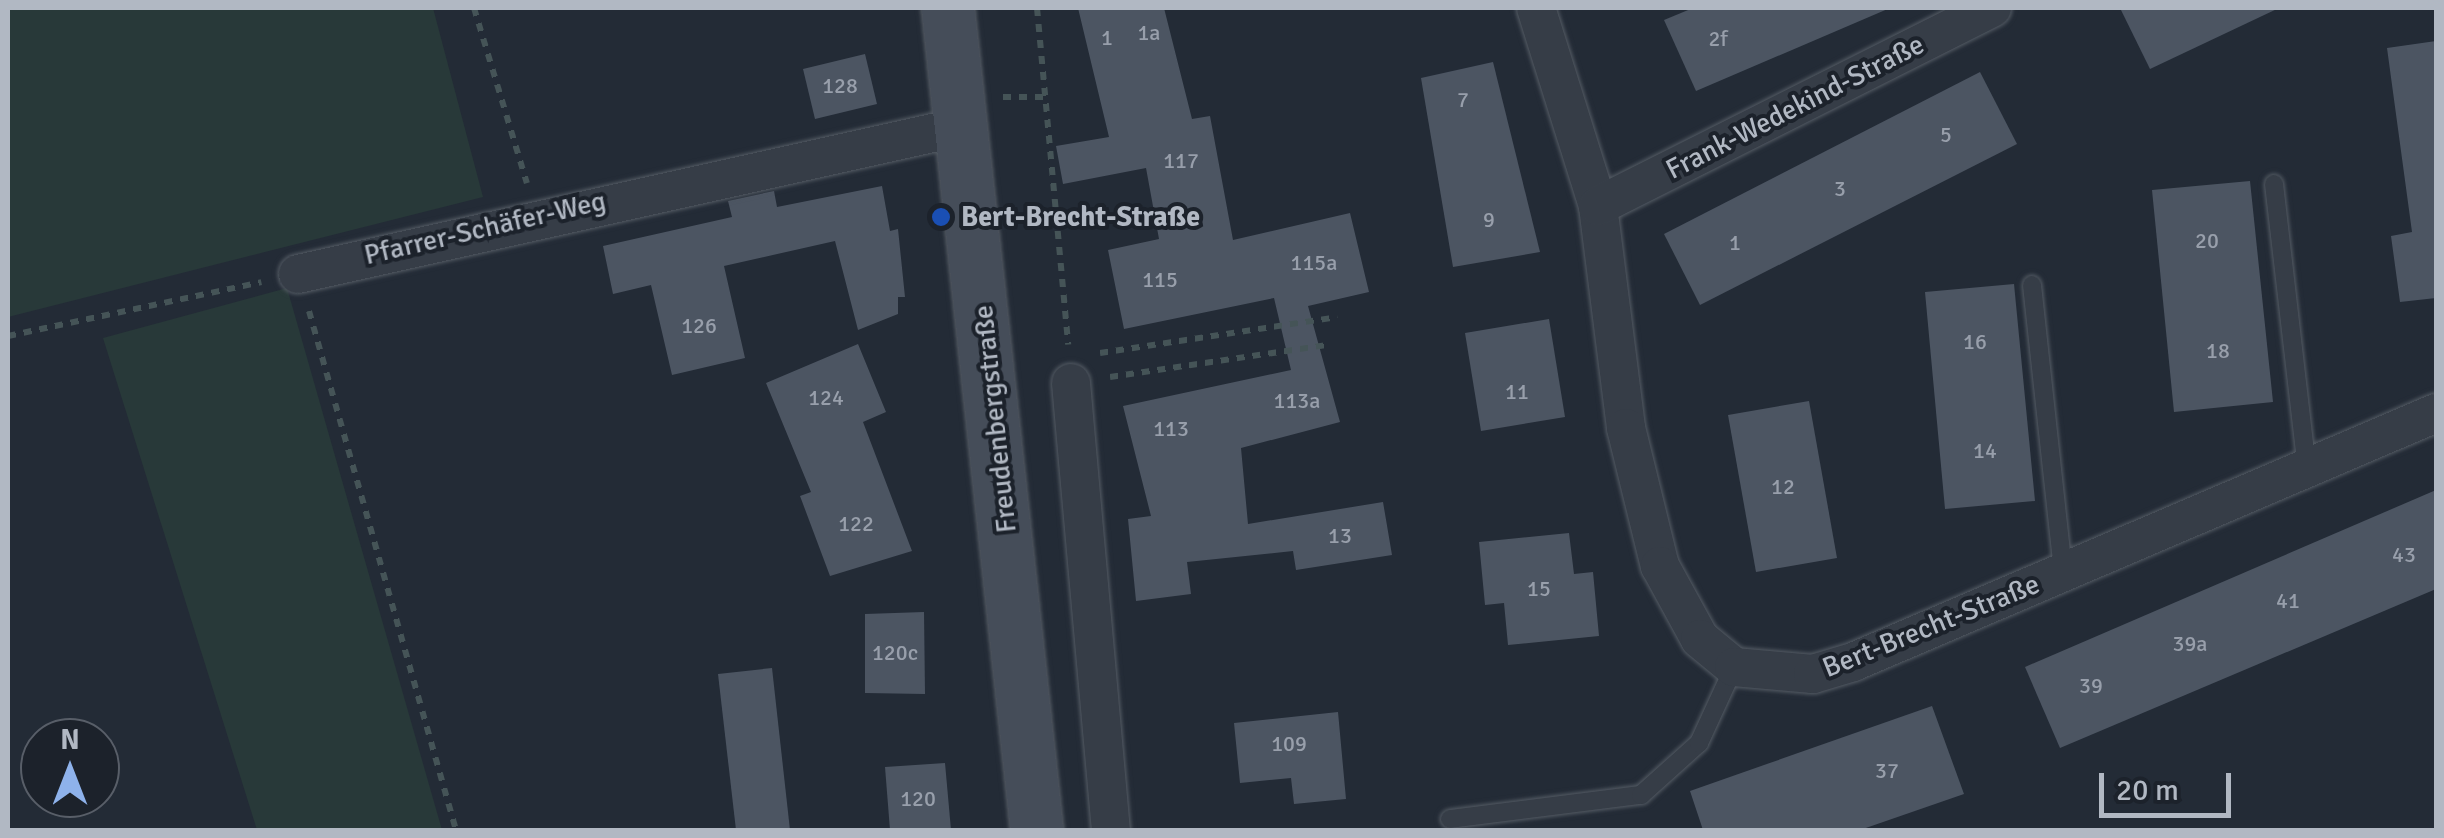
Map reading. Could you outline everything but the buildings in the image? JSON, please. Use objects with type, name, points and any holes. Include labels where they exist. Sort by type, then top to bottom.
[{"type":"street","name":"Freudenbergstraße","points":[[948,8],[964,126],[1036,830]]},
{"type":"street","points":[[1536,8],[1598,206],[1626,428],[1660,566],[1700,639],[1734,667]]},
{"type":"street","name":"Frank-Wedekind-Straße","points":[[1598,206],[1992,8]]},
{"type":"street","name":"Pfarrer-Schäfer-Weg","points":[[298,274],[536,215],[964,126]]},
{"type":"street","points":[[1070,370],[1111,830]]},
{"type":"street","name":"Bert-Brecht-Straße","points":[[1734,667],[1773,676],[1840,666],[2436,412]]},
{"type":"lane","points":[[2274,184],[2307,468]]},
{"type":"lane","points":[[2032,286],[2063,572]]},
{"type":"lane","points":[[1450,819],[1641,795],[1699,743],[1734,667]]},
{"type":"path","points":[[474,8],[536,215]]},
{"type":"path","points":[[1037,8],[1070,370]]},
{"type":"path","points":[[8,336],[298,274],[456,830]]},
{"type":"path","points":[[1070,370],[1337,317]]},
{"type":"path","points":[[1070,370],[1328,345]]},
{"type":"shaded area","points":[[8,8],[433,8],[483,197],[8,317]]},
{"type":"shaded area","points":[[287,288],[442,830],[257,830],[103,338]]},
{"type":"place","name":"Bert-Brecht-Straße","points":[[941,217]]}]
